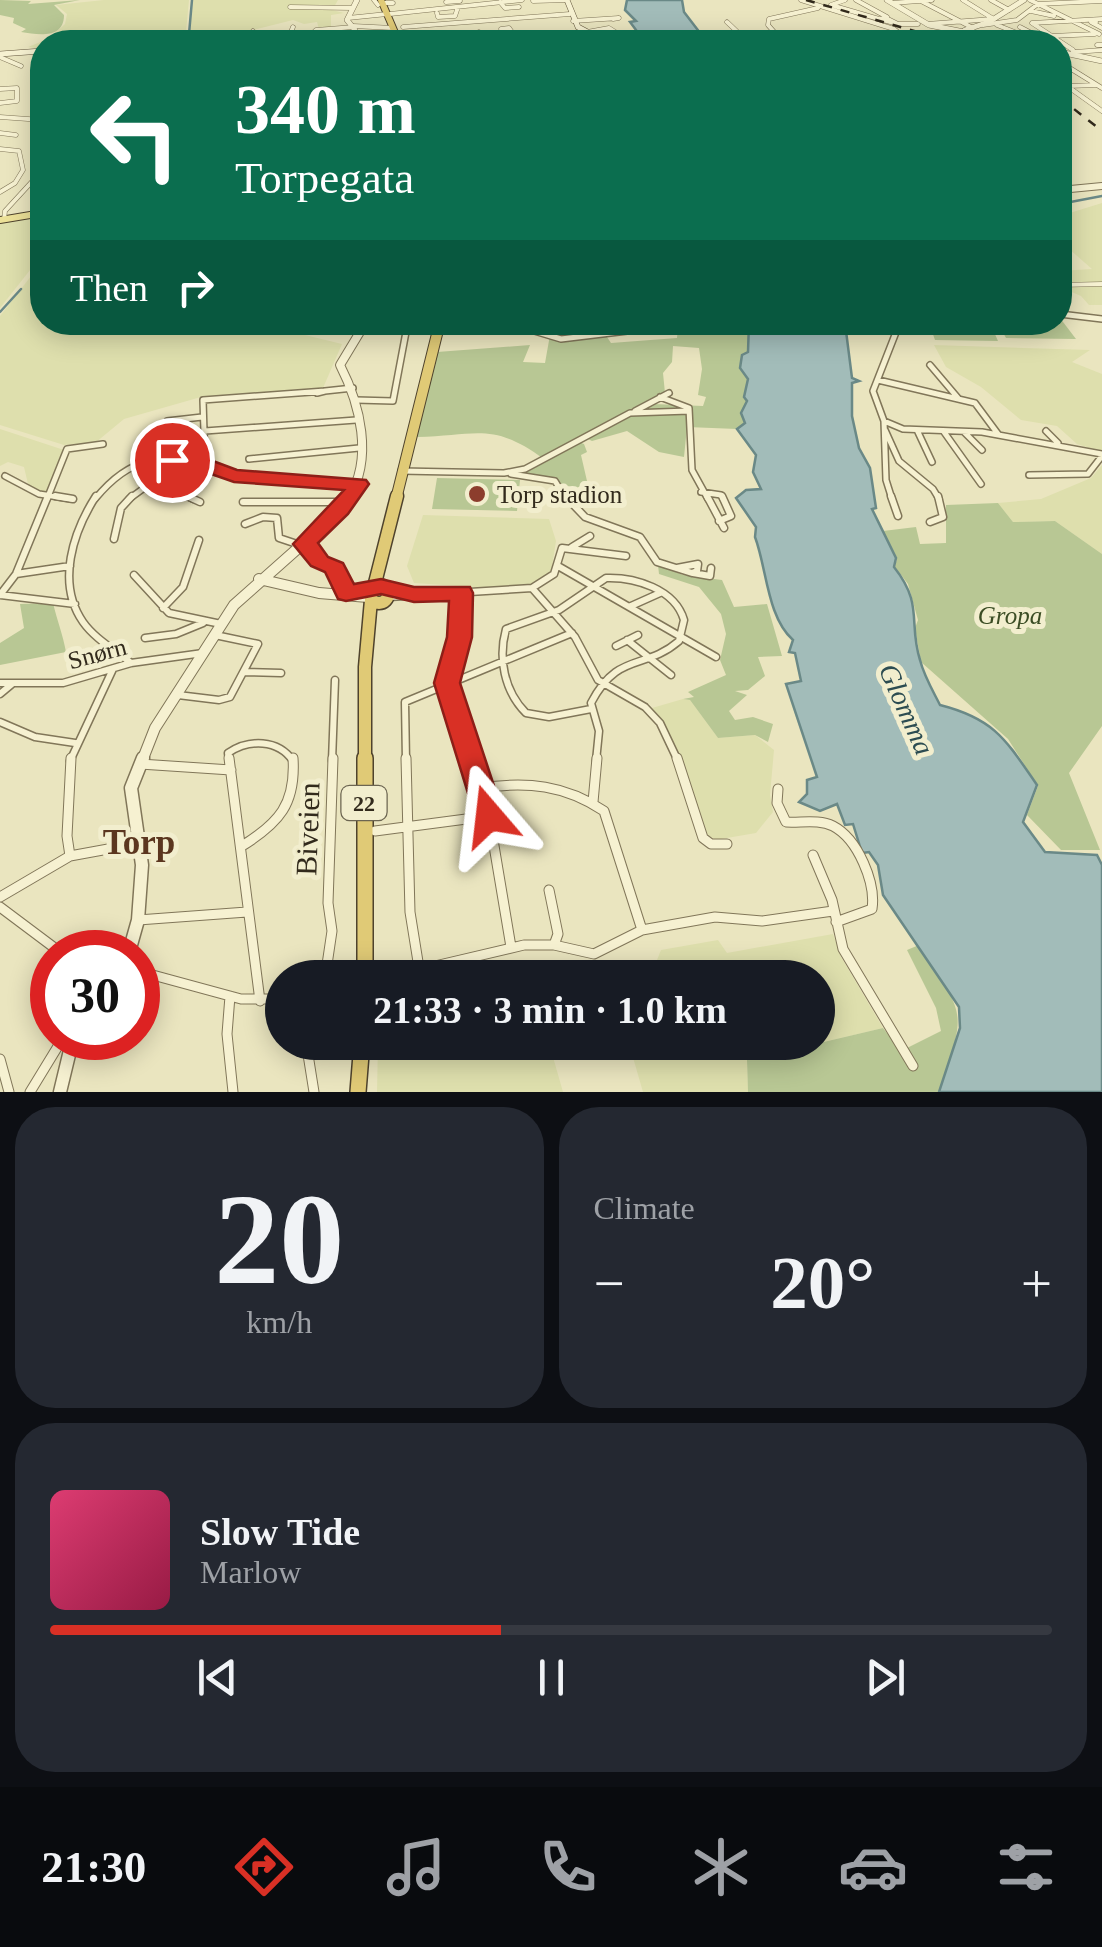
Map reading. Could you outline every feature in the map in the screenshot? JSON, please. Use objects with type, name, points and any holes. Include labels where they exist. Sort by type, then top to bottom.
[{"type":"highway","points":[[384,2],[393,14],[388,30]]},
{"type":"highway","name":"22","points":[[365,960],[364,724],[369,630],[379,594],[379,558],[436,335]]},
{"type":"highway","points":[[358,1092],[361,1060]]},
{"type":"main road","points":[[2,220],[30,215]]},
{"type":"street","points":[[354,26],[346,22],[357,0]]},
{"type":"street","points":[[449,11],[477,0]]},
{"type":"street","points":[[438,17],[471,5],[522,0]]},
{"type":"street","points":[[533,1],[567,0],[573,20],[584,30]]},
{"type":"street","points":[[801,0],[895,30]]},
{"type":"street","points":[[846,0],[832,5],[898,24],[918,24]]},
{"type":"street","points":[[856,0],[888,14],[886,18]]},
{"type":"street","points":[[920,0],[973,28]]},
{"type":"street","points":[[889,1],[932,0]]},
{"type":"street","points":[[963,0],[1012,30]]},
{"type":"street","points":[[991,0],[1008,10]]},
{"type":"street","points":[[966,30],[995,22],[1024,0],[1101,26]]},
{"type":"street","points":[[499,1],[505,8],[518,7]]},
{"type":"street","points":[[544,12],[548,1]]},
{"type":"street","points":[[889,1],[936,30]]},
{"type":"street","points":[[438,2],[444,8]]},
{"type":"street","points":[[446,2],[459,9]]},
{"type":"street","points":[[928,24],[1017,20],[1051,2],[1102,4]]},
{"type":"street","points":[[471,5],[478,20]]},
{"type":"street","points":[[290,7],[352,8]]},
{"type":"street","points":[[772,30],[769,19],[819,7]]},
{"type":"street","points":[[348,18],[459,9]]},
{"type":"street","points":[[1030,11],[1054,16]]},
{"type":"street","points":[[970,13],[982,12]]},
{"type":"street","points":[[403,27],[570,14]]},
{"type":"street","points":[[842,21],[853,17]]},
{"type":"street","points":[[877,19],[886,18],[898,24]]},
{"type":"street","points":[[573,20],[614,19]]},
{"type":"street","points":[[1034,26],[1037,21],[1072,19],[1101,26]]},
{"type":"street","points":[[728,22],[736,30]]},
{"type":"street","points":[[928,24],[952,30]]},
{"type":"street","points":[[1034,26],[1065,24]]},
{"type":"street","points":[[316,30],[376,25],[388,30]]},
{"type":"street","points":[[1034,26],[1041,30]]},
{"type":"street","points":[[1072,31],[1101,26]]},
{"type":"street","points":[[501,28],[510,30]]},
{"type":"street","points":[[1020,28],[1025,30]]},
{"type":"street","points":[[1072,31],[1078,30]]},
{"type":"street","points":[[1074,53],[1100,47]]},
{"type":"street","points":[[0,55],[30,52]]},
{"type":"street","points":[[1074,53],[1102,65]]},
{"type":"street","points":[[0,55],[21,66]]},
{"type":"street","points":[[1072,69],[1101,86]]},
{"type":"street","points":[[1072,86],[1101,86]]},
{"type":"street","points":[[0,89],[17,88],[19,92],[17,101],[0,103]]},
{"type":"street","points":[[1072,89],[1102,111]]},
{"type":"street","points":[[1087,99],[1102,98]]},
{"type":"street","points":[[0,117],[30,119]]},
{"type":"street","points":[[0,133],[16,136]]},
{"type":"street","points":[[0,149],[19,151],[23,170],[15,183],[0,192]]},
{"type":"street","points":[[2,220],[5,211],[30,183]]},
{"type":"street","points":[[1072,189],[1102,186]]},
{"type":"street","points":[[1072,285],[1102,284]]},
{"type":"street","points":[[1072,315],[1102,318]]},
{"type":"street","points":[[135,930],[141,843],[130,800],[139,763],[222,624],[259,579],[303,545],[348,502],[358,484],[363,466],[356,400],[340,361],[359,335]]},
{"type":"street","points":[[356,400],[393,401],[405,335]]},
{"type":"street","points":[[548,335],[561,339],[594,335]]},
{"type":"street","points":[[895,335],[873,391],[900,463],[928,481],[938,495],[943,518],[930,522]]},
{"type":"street","points":[[930,365],[959,399]]},
{"type":"street","points":[[878,380],[979,406],[998,434]]},
{"type":"street","points":[[201,464],[203,400],[354,388]]},
{"type":"street","points":[[504,473],[542,463],[669,393]]},
{"type":"street","points":[[660,398],[686,406],[692,468],[724,528]]},
{"type":"street","points":[[630,414],[688,411]]},
{"type":"street","points":[[160,460],[155,452],[167,421],[202,417]]},
{"type":"street","points":[[205,431],[356,420]]},
{"type":"street","points":[[884,425],[998,434],[1102,455],[1088,474],[1029,476]]},
{"type":"street","points":[[884,425],[886,480],[898,516]]},
{"type":"street","points":[[918,430],[932,462]]},
{"type":"street","points":[[944,431],[981,484]]},
{"type":"street","points":[[963,431],[982,450]]},
{"type":"street","points":[[1046,431],[1059,444]]},
{"type":"street","points":[[0,595],[16,574],[67,449],[104,444]]},
{"type":"street","points":[[249,459],[360,448]]},
{"type":"street","points":[[114,539],[120,507],[172,460]]},
{"type":"street","points":[[131,664],[86,625],[75,604],[70,566],[75,531],[90,503],[132,468],[172,460],[201,464],[234,476],[358,484]]},
{"type":"street","points":[[195,479],[187,470],[201,464]]},
{"type":"street","points":[[401,471],[504,473],[555,481],[571,506],[585,517],[640,537],[653,559],[678,568],[698,564],[697,571],[692,573],[710,576],[712,568]]},
{"type":"street","points":[[5,476],[48,496],[74,499]]},
{"type":"street","points":[[153,481],[200,502]]},
{"type":"street","points":[[702,492],[721,495],[731,516],[719,521]]},
{"type":"street","points":[[243,502],[348,502]]},
{"type":"street","points":[[245,524],[263,517],[277,518],[279,538],[303,545],[314,551],[319,562],[335,568],[348,594]]},
{"type":"street","points":[[571,548],[578,536],[590,536]]},
{"type":"street","points":[[163,608],[183,587],[199,540]]},
{"type":"street","points":[[259,579],[319,593],[462,593],[532,588],[546,581],[558,566],[562,548],[626,556]]},
{"type":"street","points":[[16,574],[70,566]]},
{"type":"street","points":[[558,566],[716,657]]},
{"type":"street","points":[[134,575],[174,616],[222,624]]},
{"type":"street","points":[[591,709],[551,717],[526,714],[515,700],[500,662],[506,629],[554,612],[613,577],[661,592],[683,612],[682,636],[670,649],[619,667],[603,682],[591,709],[599,731],[592,802]]},
{"type":"street","points":[[532,588],[572,633],[594,676],[654,714],[674,748],[703,838],[711,844],[728,844]]},
{"type":"street","points":[[630,606],[661,592]]},
{"type":"street","points":[[462,593],[459,637],[447,683],[489,816],[511,946]]},
{"type":"street","points":[[0,595],[75,604]]},
{"type":"street","points":[[145,638],[176,634],[204,622]]},
{"type":"street","points":[[418,960],[410,912],[404,702],[572,633]]},
{"type":"street","points":[[177,695],[224,700],[230,697],[258,644],[216,635]]},
{"type":"street","points":[[616,646],[638,635]]},
{"type":"street","points":[[628,640],[671,675]]},
{"type":"street","name":"Snørn","points":[[0,683],[63,683],[131,664],[204,653]]},
{"type":"street","points":[[70,856],[70,760],[114,668]]},
{"type":"street","points":[[244,672],[281,673]]},
{"type":"street","name":"Biveien","points":[[328,960],[332,931],[328,903],[335,680]]},
{"type":"street","points":[[0,694],[14,683]]},
{"type":"street","points":[[0,722],[35,738],[75,743]]},
{"type":"street","points":[[242,846],[289,811],[294,797],[294,763],[283,748],[251,744],[230,750],[260,1001]]},
{"type":"street","points":[[139,763],[173,769],[232,770]]},
{"type":"street","points":[[482,788],[542,784],[561,787],[592,802],[607,815],[642,930]]},
{"type":"street","points":[[452,960],[511,946],[554,945],[594,954],[642,930],[715,917],[762,921],[863,915],[872,909],[874,892],[844,832],[818,820],[786,822],[777,802],[778,789]]},
{"type":"street","points":[[375,831],[489,816]]},
{"type":"street","points":[[0,897],[70,856],[141,843]]},
{"type":"street","points":[[814,854],[827,885],[843,949],[913,1066]]},
{"type":"street","points":[[549,890],[558,934],[554,945]]},
{"type":"street","points":[[0,907],[31,930]]},
{"type":"street","points":[[138,920],[247,912]]},
{"type":"street","points":[[160,976],[230,996],[265,1001]]},
{"type":"street","points":[[230,996],[227,1034],[232,1092]]},
{"type":"street","points":[[0,1059],[9,1092]]},
{"type":"street","points":[[30,1092],[49,1060]]},
{"type":"street","points":[[60,1092],[68,1060]]},
{"type":"street","points":[[309,1060],[314,1092]]},
{"type":"green space","points":[[0,0],[31,1],[28,4],[80,0],[54,5],[64,15],[58,30],[21,32],[26,29],[13,23],[14,18],[0,15]]},
{"type":"green space","points":[[104,0],[189,0],[186,30],[58,30],[65,24],[67,14],[56,5]]},
{"type":"green space","points":[[192,0],[338,0],[334,7],[348,9],[332,10],[344,13],[331,15],[331,28],[319,29],[317,22],[304,24],[293,20],[253,30],[189,30]]},
{"type":"green space","points":[[1102,203],[1102,305],[1089,305],[1072,292],[1072,270],[1092,269],[1072,252],[1072,212]]},
{"type":"green space","points":[[30,217],[30,270],[0,308],[0,222]]},
{"type":"green space","points":[[30,277],[30,335],[305,335],[342,344],[323,388],[310,392],[201,397],[124,419],[95,443],[64,445],[0,425],[0,316]]},
{"type":"green space","points":[[1072,334],[1076,339],[1004,335]]},
{"type":"green space","points":[[550,335],[606,335],[611,343],[677,335],[748,335],[748,352],[742,355],[740,368],[748,379],[745,423],[737,429],[687,427],[684,457],[659,452],[627,431],[592,441],[586,438],[579,442],[587,452],[581,455],[587,481],[573,491],[551,478],[526,474],[525,470],[550,459],[511,439],[483,433],[417,437],[437,352],[530,345],[523,362],[545,363]],"holes":[[[673,346],[699,348],[702,369],[698,395],[706,397],[703,406],[653,404],[665,393],[663,373],[672,362]]]},
{"type":"green space","points":[[933,335],[995,335],[998,341],[935,340]]},
{"type":"green space","points":[[934,345],[1090,350],[1072,362],[1102,374],[1102,452],[1077,444],[1057,426],[1021,420],[981,387],[946,367]]},
{"type":"green space","points":[[0,429],[64,450],[47,493],[28,484],[24,467],[8,462],[0,466]]},
{"type":"green space","points":[[1102,465],[1102,554],[1055,521],[1013,522],[998,503],[1041,499],[1091,478]]},
{"type":"green space","name":"Torp stadion","points":[[437,478],[520,480],[517,511],[432,509]]},
{"type":"green space","name":"Gropa","points":[[998,503],[1013,522],[1055,521],[1102,554],[1102,726],[1069,773],[1100,850],[1061,850],[1027,815],[1038,786],[1008,739],[921,662],[915,628],[918,620],[908,584],[895,567],[897,558],[883,531],[916,527],[920,544],[946,543],[946,505]]},
{"type":"green space","points":[[423,515],[549,519],[556,541],[551,573],[530,586],[505,589],[414,583],[407,566]]},
{"type":"green space","points":[[658,565],[683,575],[722,580],[734,607],[767,604],[782,656],[758,657],[765,676],[748,690],[735,691],[747,695],[729,711],[735,720],[753,717],[773,724],[768,742],[755,735],[718,738],[690,700],[683,699],[694,697],[688,692],[726,675],[720,660],[726,634],[721,614],[699,587],[659,574]]},
{"type":"green space","points":[[53,603],[66,652],[0,665],[0,643],[24,628],[20,604]]},
{"type":"green space","points":[[690,700],[718,738],[755,735],[774,750],[770,795],[773,812],[756,833],[715,840],[706,834],[676,748],[652,708]]},
{"type":"green space","points":[[833,934],[841,957],[883,1028],[835,1039],[835,960],[657,960],[661,950],[718,940],[727,953]]},
{"type":"green space","points":[[919,945],[946,987],[957,1014],[954,1044],[939,1092],[748,1092],[747,1060],[835,1060],[835,1039],[883,1028],[901,1051],[941,1031],[936,1008],[907,950]]},
{"type":"green space","points":[[378,1060],[554,1060],[563,1092],[377,1092]]},
{"type":"green space","points":[[634,1060],[747,1060],[748,1092],[643,1092]]},
{"type":"water","points":[[627,0],[682,0],[684,12],[698,30],[636,30],[630,22],[636,21],[625,10]]},
{"type":"water","name":"Glomma","points":[[749,335],[847,335],[852,378],[859,381],[852,383],[852,416],[859,448],[870,468],[876,508],[872,509],[896,558],[894,567],[909,592],[917,647],[929,683],[940,705],[974,717],[998,733],[1037,785],[1023,822],[1045,852],[1097,855],[1102,865],[1102,1092],[939,1092],[960,1028],[959,1007],[883,895],[878,865],[869,852],[862,853],[853,824],[845,825],[837,804],[820,811],[799,802],[807,794],[807,780],[817,777],[786,684],[801,681],[795,653],[789,652],[793,640],[773,606],[755,537],[756,527],[736,498],[746,490],[761,489],[753,472],[756,455],[737,429],[745,423],[741,413],[747,401],[744,397],[748,379],[740,368],[742,355],[748,352]]},
{"type":"waterway","points":[[189,30],[192,0]]},
{"type":"waterway","points":[[1072,202],[1102,196]]},
{"type":"waterway","points":[[0,312],[21,289]]},
{"type":"railway","points":[[806,0],[911,30]]},
{"type":"railway","points":[[1072,107],[1102,131]]},
{"type":"place","name":"Torp stadion","points":[[477,494]]},
{"type":"district","name":"Torp","points":[[139,842]]},
{"type":"route","points":[[172,460],[198,462],[234,476],[358,484],[340,510],[304,544],[314,551],[319,562],[335,568],[346,594],[381,586],[414,594],[462,593],[459,637],[447,683],[489,816]]}]
